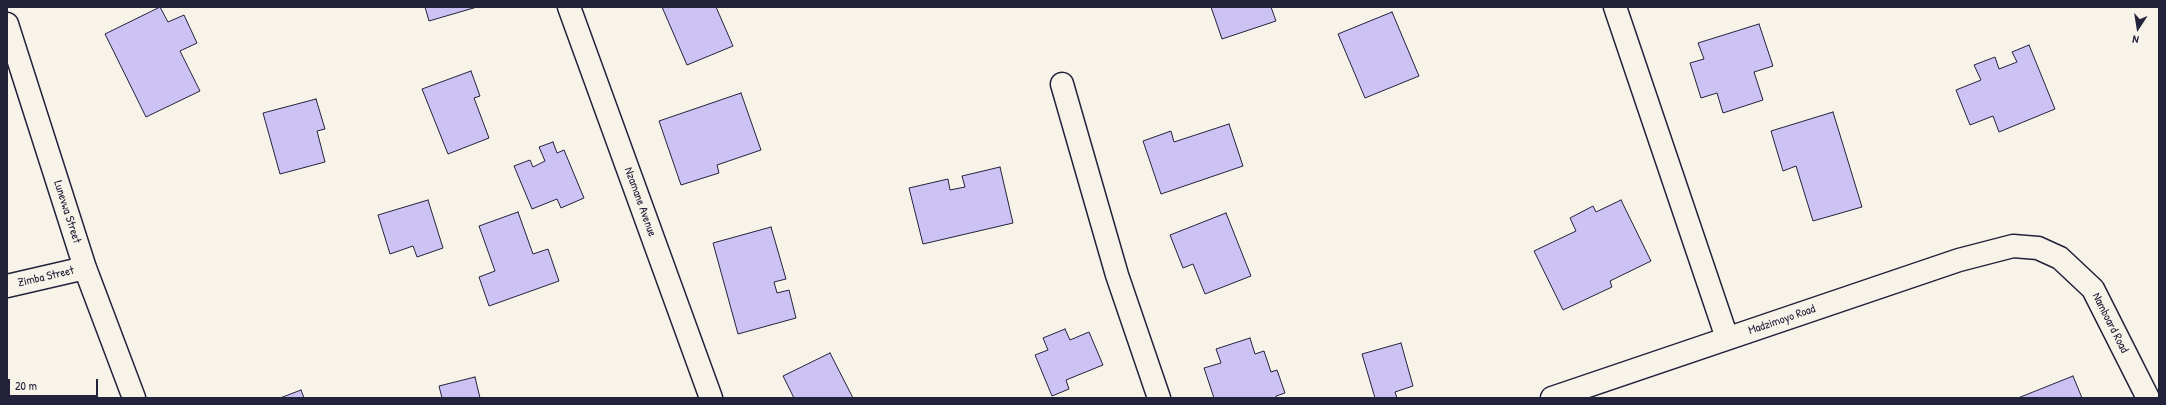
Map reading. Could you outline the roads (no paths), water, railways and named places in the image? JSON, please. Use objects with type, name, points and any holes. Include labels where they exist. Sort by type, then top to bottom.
[{"type":"street","name":"Nzamane Avenue","points":[[569,7],[711,398]]},
{"type":"street","points":[[1615,7],[1727,338]]},
{"type":"street","name":"Lunevwa Street","points":[[7,24],[85,268],[134,398]]},
{"type":"street","points":[[1062,84],[1117,275],[1159,398]]},
{"type":"street","name":"Madzimoyo Road","points":[[1552,398],[1959,260],[2013,246]]},
{"type":"street","name":"Namboard Road","points":[[2013,246],[2038,248],[2060,258],[2093,289],[2148,398]]},
{"type":"street","name":"Zimba Street","points":[[7,286],[85,268]]}]
